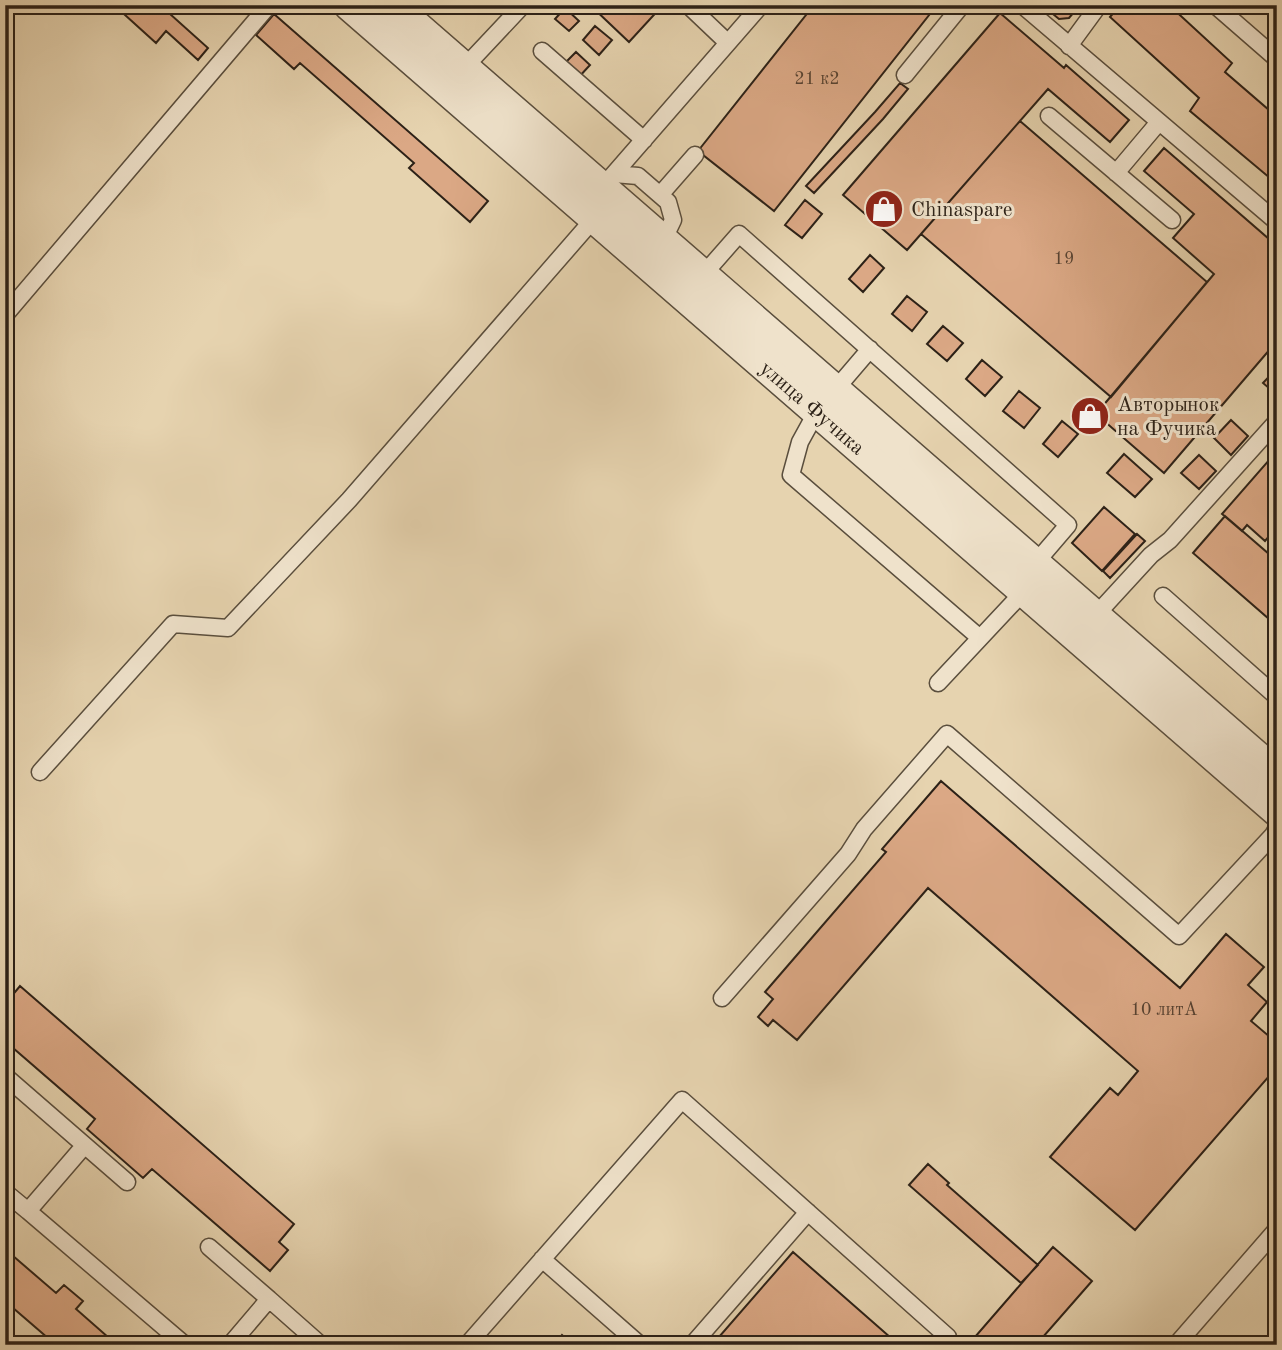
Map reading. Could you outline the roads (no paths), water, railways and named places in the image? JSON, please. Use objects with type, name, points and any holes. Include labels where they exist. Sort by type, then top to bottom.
[{"type":"street","name":"улица Фучика","points":[[349,5],[455,78],[602,197],[663,241],[703,275],[826,400]]},
{"type":"street","name":"улица Фучика","points":[[392,5],[455,78]]},
{"type":"street","name":"улица Фучика","points":[[602,197],[826,400],[1030,577],[1275,810]]},
{"type":"street","name":"улица Фучика","points":[[1030,577],[1095,616],[1277,774]]},
{"type":"lane","points":[[5,315],[269,5]]},
{"type":"lane","points":[[455,78],[523,5]]},
{"type":"lane","points":[[688,5],[728,43]]},
{"type":"lane","points":[[40,772],[173,624],[228,628],[349,500],[602,197],[644,140],[761,5]]},
{"type":"lane","points":[[905,75],[962,5]]},
{"type":"lane","points":[[1022,5],[1277,222]]},
{"type":"lane","points":[[1069,46],[1099,5]]},
{"type":"lane","points":[[1214,5],[1277,59]]},
{"type":"lane","points":[[542,51],[644,140]]},
{"type":"lane","points":[[1049,117],[1171,220]]},
{"type":"lane","points":[[1116,173],[1159,122]]},
{"type":"lane","points":[[660,195],[695,155]]},
{"type":"lane","points":[[602,197],[638,176],[668,202],[673,220],[663,241]]},
{"type":"lane","points":[[703,275],[739,234],[1068,525],[980,639],[938,683]]},
{"type":"lane","points":[[870,349],[826,400],[800,442],[791,475],[980,639]]},
{"type":"lane","points":[[1095,616],[1151,555],[1170,540],[1277,421]]},
{"type":"lane","points":[[1163,596],[1277,697]]},
{"type":"lane","points":[[722,998],[848,854],[864,829],[947,734],[1179,936],[1273,835],[1275,810]]},
{"type":"lane","points":[[5,1076],[127,1182]]},
{"type":"lane","points":[[467,1345],[682,1100],[948,1337]]},
{"type":"lane","points":[[28,1211],[84,1146]]},
{"type":"lane","points":[[5,1192],[185,1345]]},
{"type":"lane","points":[[692,1345],[808,1212]]},
{"type":"lane","points":[[1176,1345],[1277,1229]]},
{"type":"lane","points":[[209,1247],[321,1345]]},
{"type":"lane","points":[[542,1259],[640,1345]]},
{"type":"lane","points":[[230,1345],[269,1299]]},
{"type":"place","name":"Chinaspare","points":[[884,209]]},
{"type":"place","name":"Авторынок на Фучика","points":[[1090,416]]}]
